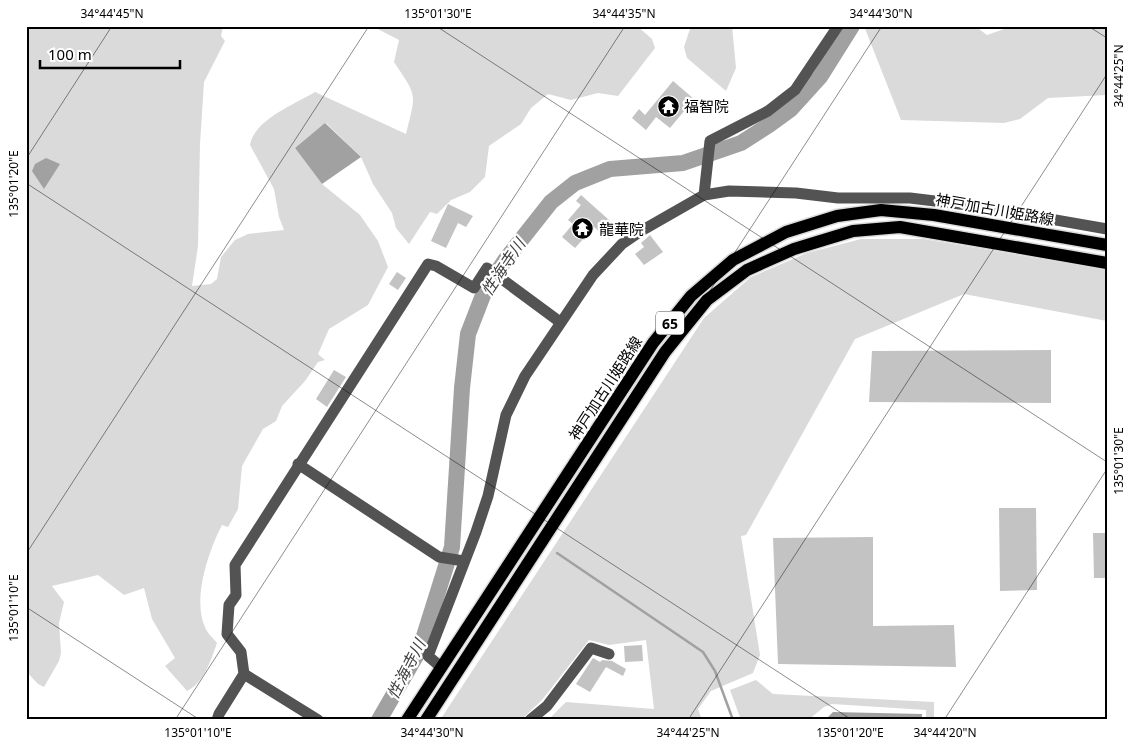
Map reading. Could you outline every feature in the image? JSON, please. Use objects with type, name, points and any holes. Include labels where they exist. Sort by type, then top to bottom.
[{"type":"main road","name":"神戸加古川姫路線","points":[[407,720],[653,343],[691,296],[733,260],[786,232],[837,216],[881,210],[934,215],[1107,245]]},
{"type":"main road","name":"神戸加古川姫路線","points":[[426,720],[665,352],[707,300],[747,270],[794,249],[853,232],[900,227],[1107,262]]},
{"type":"street","points":[[704,195],[705,170],[710,142],[768,111],[795,90],[838,26]]},
{"type":"street","points":[[441,666],[428,656],[461,560],[476,532],[488,496],[506,415],[525,376],[560,322],[593,275],[622,244],[704,195],[729,191],[767,191],[838,198],[910,198],[976,206],[1107,229]]},
{"type":"street","points":[[217,720],[244,674],[241,652],[228,634],[229,605],[236,595],[235,565],[428,264],[436,266],[474,288],[486,268],[560,322]]},
{"type":"street","points":[[298,464],[439,557],[461,560]]},
{"type":"street","points":[[530,720],[547,706],[591,648],[609,654]]},
{"type":"street","points":[[244,674],[318,720]]},
{"type":"shaded area","points":[[26,26],[223,26],[221,36],[225,41],[204,82],[200,144],[198,246],[192,286],[211,284],[217,279],[221,257],[235,240],[248,234],[284,230],[279,217],[274,189],[250,145],[253,136],[267,120],[315,92],[406,134],[412,110],[413,96],[394,62],[399,40],[372,26],[637,26],[652,39],[655,48],[618,96],[598,93],[571,100],[548,94],[531,108],[521,124],[489,146],[485,177],[470,192],[451,200],[437,214],[430,212],[409,244],[396,228],[392,213],[373,184],[361,157],[326,123],[295,148],[322,184],[360,215],[378,241],[388,267],[368,305],[329,329],[318,354],[325,360],[318,362],[305,381],[282,406],[276,421],[263,429],[242,466],[238,509],[228,527],[222,525],[217,535],[207,561],[201,589],[201,616],[206,629],[217,643],[206,670],[198,683],[187,691],[165,666],[175,658],[152,619],[144,588],[124,595],[98,575],[52,586],[64,602],[59,623],[61,653],[59,661],[44,687],[38,684],[26,671]],"holes":[[[46,158],[52,173],[44,189]]]},
{"type":"shaded area","points":[[691,26],[732,26],[736,68],[726,91],[687,58],[684,47]]},
{"type":"shaded area","points":[[864,26],[975,26],[987,35],[1013,26],[1107,26],[1107,95],[1048,98],[1020,119],[1004,123],[901,120]]},
{"type":"shaded area","points":[[325,123],[361,157],[322,184],[295,148]]},
{"type":"shaded area","points":[[46,158],[60,164],[44,189],[32,171],[35,164]]},
{"type":"shaded area","points":[[861,239],[923,239],[1107,270],[1107,321],[964,294],[855,339],[746,535],[741,536],[760,655],[753,673],[711,691],[698,709],[702,720],[548,720],[566,702],[654,709],[646,640],[609,645],[589,640],[542,700],[521,720],[440,720],[704,318],[751,277],[807,253]]},
{"type":"shaded area","points":[[756,680],[773,694],[934,702],[934,720],[926,720],[926,710],[832,704],[824,707],[808,720],[741,720],[730,690]]},
{"type":"shaded area","points":[[833,712],[922,714],[922,720],[825,720]]},
{"type":"building","points":[[673,81],[694,99],[670,128],[656,117],[646,130],[632,118],[639,109],[645,115]]},
{"type":"building","points":[[581,195],[618,228],[609,239],[594,227],[575,248],[562,237],[573,224],[568,220],[581,205],[576,201]]},
{"type":"building","points":[[448,204],[473,216],[466,227],[458,223],[446,248],[431,241]]},
{"type":"building","points":[[650,235],[663,252],[644,265],[635,254],[644,247],[641,243]]},
{"type":"building","points":[[397,272],[406,278],[398,290],[389,284]]},
{"type":"building","points":[[1051,350],[1051,403],[869,402],[872,351]]},
{"type":"building","points":[[334,370],[346,377],[327,407],[316,399]]},
{"type":"building","points":[[999,508],[1036,508],[1037,590],[1000,591]]},
{"type":"building","points":[[1093,533],[1107,533],[1107,578],[1094,578]]},
{"type":"building","points":[[873,537],[873,626],[954,625],[956,667],[778,664],[773,538]]},
{"type":"building","points":[[642,645],[643,661],[625,662],[624,646]]},
{"type":"building","points":[[593,658],[600,662],[602,660],[612,661],[626,669],[623,676],[606,667],[590,692],[576,684]]},
{"type":"waterway","name":"性海寺川","points":[[379,720],[420,649],[452,547],[462,388],[468,334],[485,290],[506,259],[551,202],[575,183],[610,169],[683,163],[741,143],[769,125],[791,109],[820,77],[852,26]]},
{"type":"waterway","points":[[557,553],[703,652],[715,671],[733,720]]},
{"type":"place","name":"福智院","points":[[668,106]]},
{"type":"place","name":"龍華院","points":[[583,229]]}]
